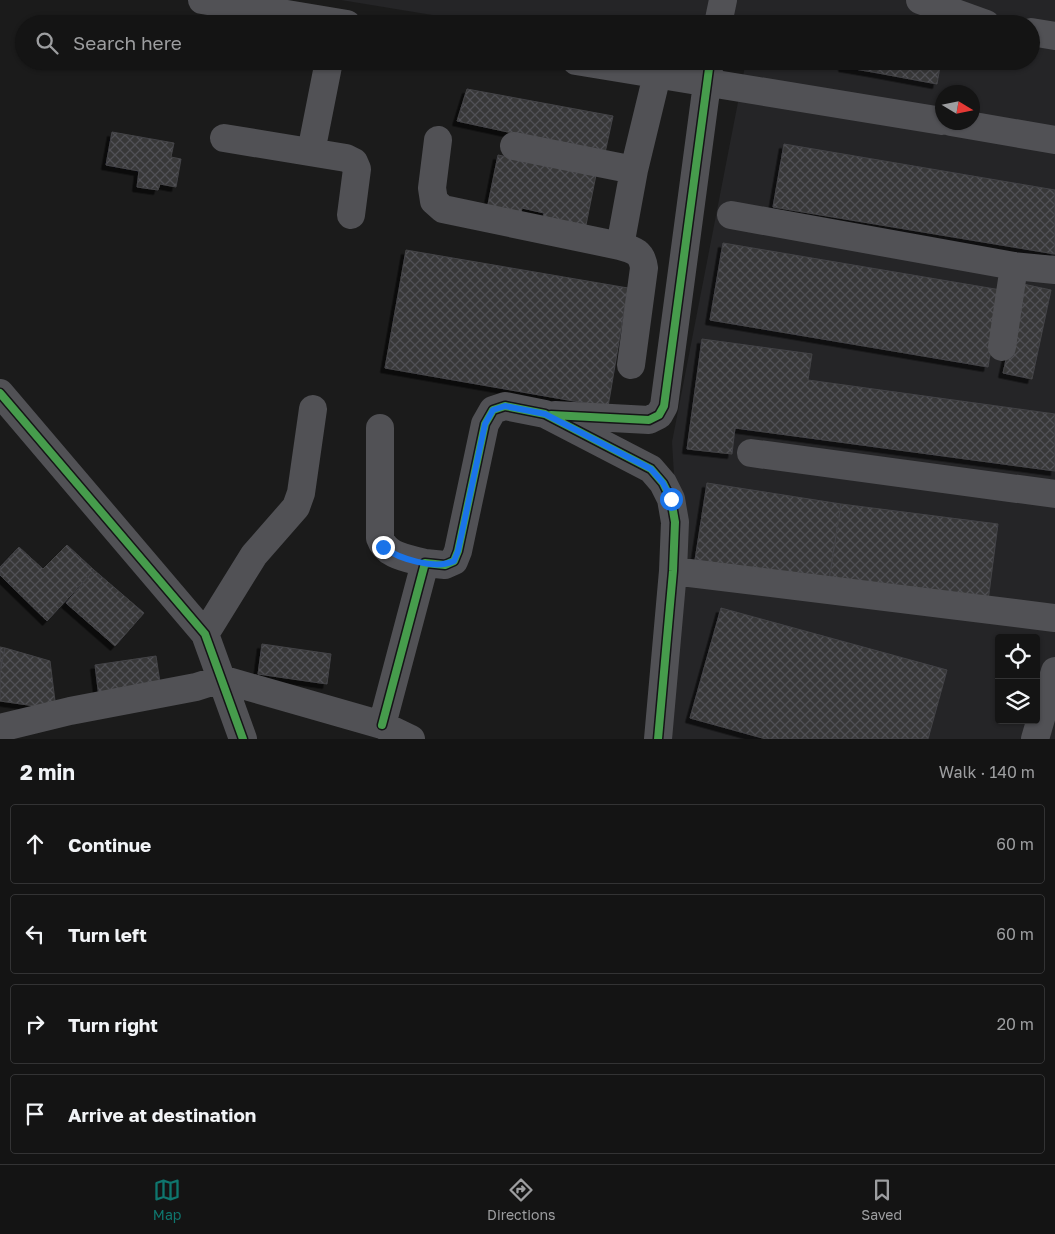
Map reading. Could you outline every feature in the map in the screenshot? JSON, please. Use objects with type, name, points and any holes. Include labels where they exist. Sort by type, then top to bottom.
[{"type":"street","points":[[202,0],[325,15]]},
{"type":"street","points":[[720,15],[723,0]]},
{"type":"street","points":[[920,0],[961,15]]},
{"type":"street","points":[[1040,34],[1055,36]]},
{"type":"street","points":[[311,152],[327,70]]},
{"type":"street","points":[[632,70],[657,74],[708,72],[935,120]]},
{"type":"street","points":[[380,428],[380,538],[383,547],[389,552],[425,563],[445,565],[454,561],[458,551],[485,424],[493,410],[505,406],[545,414],[649,420],[658,415],[664,406],[708,72]]},
{"type":"street","points":[[620,246],[634,170],[657,74]]},
{"type":"street","points":[[980,127],[1055,140]]},
{"type":"street","points":[[224,138],[346,158],[354,162],[357,169],[351,215]]},
{"type":"street","points":[[438,140],[432,188],[434,201],[443,210],[620,246],[635,250],[643,257],[644,268],[631,365]]},
{"type":"street","points":[[514,146],[634,170]]},
{"type":"street","points":[[731,216],[1014,266],[1055,270]]},
{"type":"street","points":[[1002,347],[1014,266]]},
{"type":"street","points":[[0,393],[205,634],[243,739]]},
{"type":"street","points":[[205,634],[254,556],[296,507],[301,492],[313,409]]},
{"type":"street","points":[[545,414],[651,469],[663,483],[671,499],[675,522],[673,571],[658,739]]},
{"type":"street","points":[[751,453],[1055,494]]},
{"type":"street","points":[[382,725],[425,563]]},
{"type":"street","points":[[673,571],[1055,618]]},
{"type":"street","points":[[1035,739],[1050,707],[1055,671]]},
{"type":"street","points":[[0,728],[70,711],[196,687],[221,679],[382,725],[411,739]]},
{"type":"shaded area","points":[[341,0],[1055,0],[1055,739],[668,739],[682,606],[672,442],[744,70],[1040,70],[1040,15],[432,15]]},
{"type":"building","points":[[860,70],[878,70],[878,73]]},
{"type":"building","points":[[878,70],[939,70],[937,84],[878,73]]},
{"type":"building","points":[[467,89],[613,116],[605,153],[457,121]]},
{"type":"building","points":[[112,132],[174,143],[171,157],[181,159],[176,187],[160,184],[158,190],[137,187],[139,171],[106,165]]},
{"type":"building","points":[[784,144],[1055,190],[1055,254],[773,207]]},
{"type":"building","points":[[498,155],[596,175],[584,235],[541,226],[544,213],[522,208],[519,221],[486,214]]},
{"type":"building","points":[[723,243],[1001,290],[988,367],[710,320]]},
{"type":"building","points":[[406,250],[628,288],[608,407],[385,368]]},
{"type":"building","points":[[1023,284],[1051,290],[1032,379],[1003,373]]},
{"type":"building","points":[[702,339],[812,354],[808,380],[1055,414],[1055,471],[735,428],[732,454],[687,449]]},
{"type":"building","points":[[707,483],[841,504],[829,580],[695,560]]},
{"type":"building","points":[[841,504],[998,524],[988,601],[829,580]]},
{"type":"building","points":[[67,545],[94,570],[47,621],[0,575],[0,567],[19,547],[43,569]]},
{"type":"building","points":[[94,570],[144,613],[115,646],[66,603]]},
{"type":"building","points":[[721,608],[947,670],[928,739],[766,739],[690,718]]},
{"type":"building","points":[[262,644],[331,654],[327,684],[258,674]]},
{"type":"building","points":[[0,647],[5,648],[0,672]]},
{"type":"building","points":[[5,648],[50,661],[56,709],[0,701],[0,672]]},
{"type":"building","points":[[156,656],[161,689],[99,697],[95,665]]},
{"type":"cycle path","points":[[551,415],[649,420],[659,415],[664,406],[709,70]]},
{"type":"cycle path","points":[[0,393],[205,634],[243,739]]},
{"type":"cycle path","points":[[382,725],[425,563],[445,565],[454,561],[458,551],[485,424],[493,410],[505,406],[545,414],[651,469],[663,483],[671,499],[675,522],[673,571],[658,739]]},
{"type":"route","points":[[383,547],[389,552],[425,563],[445,565],[454,561],[458,551],[485,424],[493,410],[505,406],[520,407],[545,414],[651,469],[663,483],[671,499]]}]
